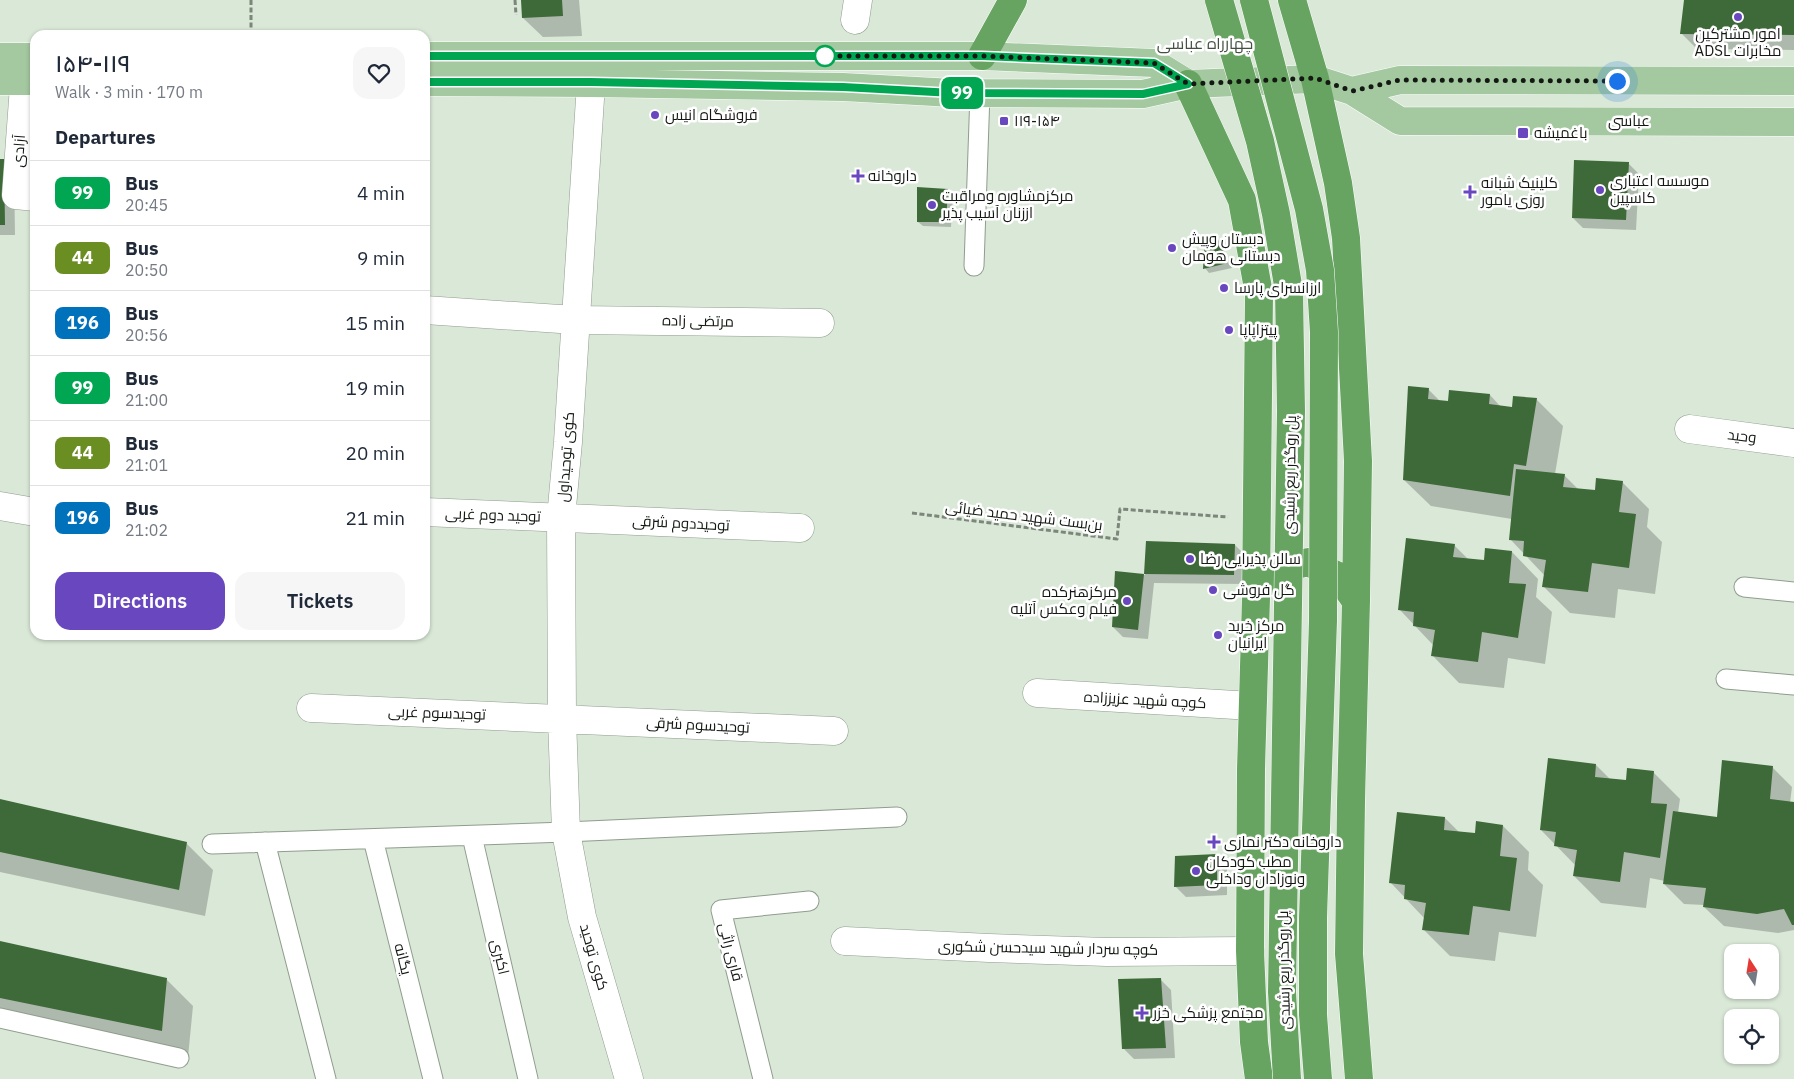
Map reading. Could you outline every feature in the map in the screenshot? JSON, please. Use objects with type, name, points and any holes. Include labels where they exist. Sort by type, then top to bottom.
[{"type":"highway","points":[[982,56],[1013,0]]},
{"type":"highway","name":"پل روگذر ربع رشیدی","points":[[1219,0],[1260,141],[1276,214],[1289,291],[1291,411],[1282,992],[1287,1079]]},
{"type":"highway","name":"پل روگذر ربع رشیدی","points":[[1254,0],[1309,209],[1320,270],[1324,332],[1323,621],[1313,918],[1313,1016],[1318,1079]]},
{"type":"highway","points":[[1292,0],[1315,78],[1338,183],[1346,238],[1358,461],[1349,954],[1359,1079]]},
{"type":"highway","points":[[1188,84],[1242,200],[1259,294],[1250,951],[1254,1042],[1259,1079]]},
{"type":"highway","points":[[1256,598],[1281,569],[1308,562],[1338,576],[1356,601]]},
{"type":"main road","points":[[430,56],[982,56],[1154,63],[1188,84]]},
{"type":"main road","name":"عباسى","points":[[430,82],[591,82],[843,87],[980,93],[1143,94],[1188,84],[1315,78],[1352,91],[1400,121],[1794,122]]},
{"type":"main road","points":[[1352,91],[1400,80],[1794,81]]},
{"type":"street","name":"آزادی","points":[[20,69],[16,196],[30,197]]},
{"type":"street","name":"کوی توحیداول","points":[[566,832],[562,718],[561,518],[568,442],[574,320],[591,82]]},
{"type":"street","name":"مرتضی زاده","points":[[430,310],[574,320],[820,323]]},
{"type":"street","name":"وحید","points":[[1689,429],[1794,443]]},
{"type":"street","points":[[0,506],[30,511]]},
{"type":"street","name":"توحید دوم غربی","points":[[430,512],[561,518]]},
{"type":"street","name":"توحیددوم شرقی","points":[[561,518],[800,528]]},
{"type":"street","name":"کوچه شهید عزیززاده","points":[[1037,693],[1252,706]]},
{"type":"street","name":"توحیدسوم غربی","points":[[311,708],[562,718]]},
{"type":"street","name":"توحیدسوم شرقی","points":[[562,718],[834,731]]},
{"type":"street","name":"کوی توحید","points":[[566,832],[582,917],[629,1079]]},
{"type":"street","name":"کوچه سردار شهید سیدحسن شکوری","points":[[845,941],[1107,952],[1250,951]]},
{"type":"lane","points":[[974,266],[980,93]]},
{"type":"lane","points":[[1744,587],[1794,592]]},
{"type":"lane","points":[[1726,679],[1794,685]]},
{"type":"lane","points":[[212,844],[472,836],[897,818]]},
{"type":"lane","name":"اکبری","points":[[472,836],[528,1079]]},
{"type":"lane","name":"یگانه","points":[[373,838],[433,1079]]},
{"type":"lane","points":[[265,842],[326,1079]]},
{"type":"lane","name":"قاری راثی","points":[[763,1079],[721,910],[809,901]]},
{"type":"lane","points":[[0,1018],[179,1058]]},
{"type":"path","points":[[251,0],[251,30]]},
{"type":"path","points":[[515,0],[516,15]]},
{"type":"path","name":"بن‌بست شهید حمید ضیائی","points":[[912,514],[1117,539],[1120,509],[1256,519]]},
{"type":"building","points":[[521,0],[562,0],[563,16],[522,18]]},
{"type":"building","name":"امور مشترکین ADSL مخابرات","points":[[1684,0],[1794,0],[1794,35],[1680,34]]},
{"type":"building","points":[[0,159],[4,159],[5,225],[0,225]]},
{"type":"building","name":"موسسه اعتباری کاسپین","points":[[1574,160],[1629,162],[1626,220],[1572,218]]},
{"type":"building","name":"مرکزمشاوره ومراقبت اززنان آسیب پذیر","points":[[917,187],[948,189],[946,222],[917,222]]},
{"type":"building","points":[[1216,235],[1228,263],[1203,269],[1205,239]]},
{"type":"building","points":[[1408,386],[1429,388],[1428,399],[1448,401],[1449,390],[1490,394],[1489,404],[1512,407],[1513,396],[1537,398],[1526,466],[1514,464],[1510,496],[1403,480]]},
{"type":"building","points":[[1516,469],[1565,474],[1563,487],[1595,490],[1596,478],[1623,481],[1619,512],[1636,514],[1629,568],[1592,563],[1588,592],[1542,587],[1546,560],[1523,556],[1524,541],[1509,540]]},
{"type":"building","points":[[1406,538],[1455,544],[1453,557],[1484,560],[1485,548],[1512,551],[1509,583],[1526,584],[1518,638],[1482,632],[1478,662],[1431,656],[1435,630],[1413,626],[1414,612],[1398,610]]},
{"type":"building","name":"سالن پذیرایی رضا","points":[[1146,541],[1235,544],[1234,575],[1144,574]]},
{"type":"building","name":"مرکزهنرکده فیلم وعکس آتلیه","points":[[1115,571],[1144,574],[1138,630],[1112,627]]},
{"type":"building","points":[[1548,758],[1596,764],[1595,777],[1626,780],[1627,768],[1654,771],[1651,803],[1667,804],[1660,858],[1624,852],[1620,882],[1573,876],[1577,850],[1554,846],[1556,832],[1540,830]]},
{"type":"building","points":[[1722,760],[1773,766],[1770,799],[1794,802],[1794,925],[1792,925],[1784,909],[1757,914],[1703,907],[1706,888],[1663,884],[1673,811],[1717,817]]},
{"type":"building","points":[[0,799],[187,842],[179,890],[0,852]]},
{"type":"building","points":[[1397,812],[1445,817],[1444,830],[1475,833],[1476,821],[1503,825],[1500,856],[1517,858],[1510,911],[1473,906],[1469,935],[1422,930],[1426,903],[1404,899],[1405,885],[1389,883]]},
{"type":"building","name":"مطب کودکان ونوزادان وداخلی","points":[[1217,854],[1217,885],[1174,887],[1175,856]]},
{"type":"building","points":[[0,941],[167,978],[162,1031],[0,998]]},
{"type":"building","name":"مجتمع پزشکی خزر","points":[[1161,978],[1166,1048],[1122,1049],[1118,979]]},
{"type":"bus line","name":"99","points":[[430,56],[982,56],[1154,63],[1188,84],[1143,94],[953,93],[843,87],[591,82],[430,82]]},
{"type":"place","name":"امور مشترکین ADSL مخابرات","points":[[1738,17]]},
{"type":"place","name":"فروشگاه انیس","points":[[655,115]]},
{"type":"place","name":"۱۱۹-۱۵۴","points":[[1004,121]]},
{"type":"place","name":"باغمیشه","points":[[1523,133]]},
{"type":"place","name":"داروخانه","points":[[858,176]]},
{"type":"place","name":"موسسه اعتباری کاسپین","points":[[1600,190]]},
{"type":"place","name":"کلینیک شبانه روزی یامور","points":[[1470,192]]},
{"type":"place","name":"مرکزمشاوره ومراقبت اززنان آسیب پذیر","points":[[932,205]]},
{"type":"place","name":"دبستان وپیش دبستانی هومان","points":[[1172,248]]},
{"type":"place","name":"ارزانسرای پارسا","points":[[1224,288]]},
{"type":"place","name":"پیتزاپاپا","points":[[1229,330]]},
{"type":"place","name":"سالن پذیرایی رضا","points":[[1190,559]]},
{"type":"place","name":"گل فروشی","points":[[1213,590]]},
{"type":"place","name":"مرکزهنرکده فیلم وعکس آتلیه","points":[[1127,601]]},
{"type":"place","name":"مرکز خرید ایرانیان","points":[[1218,635]]},
{"type":"place","name":"داروخانه دکتر نمازی","points":[[1214,842]]},
{"type":"place","name":"مطب کودکان ونوزادان وداخلی","points":[[1196,871]]},
{"type":"place","name":"مجتمع پزشکی خزر","points":[[1142,1013]]},
{"type":"district","name":"چهارراه عباسی","points":[[1205,43]]},
{"type":"route","points":[[825,56],[819,56],[982,56],[1154,63],[1188,84],[1315,78],[1352,91],[1400,80],[1617,81]]}]
